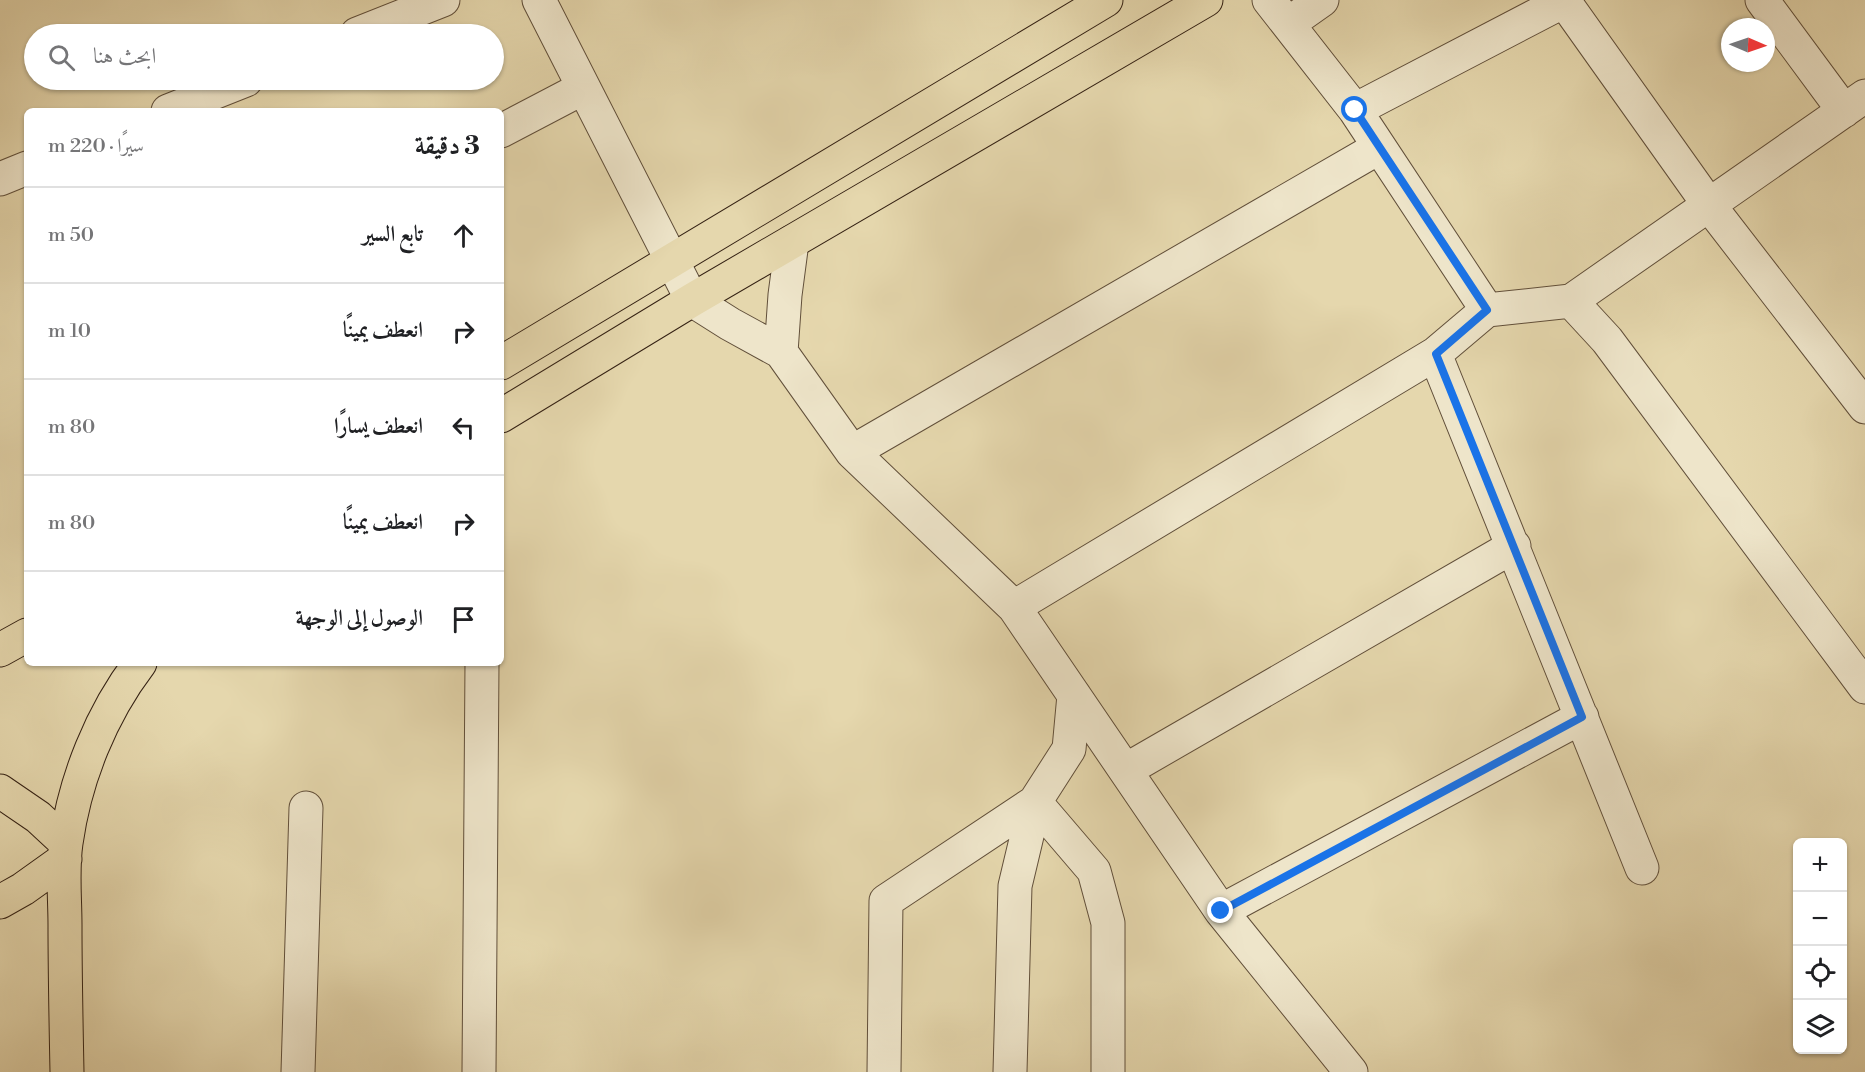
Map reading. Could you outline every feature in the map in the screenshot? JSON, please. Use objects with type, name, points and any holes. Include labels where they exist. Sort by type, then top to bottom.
[{"type":"main road","points":[[504,361],[1106,0]]},
{"type":"main road","points":[[504,414],[692,300],[1206,0]]},
{"type":"main road","points":[[0,650],[24,637]]},
{"type":"main road","points":[[67,1072],[65,851],[77,790],[91,750],[125,682],[138,666]]},
{"type":"main road","points":[[0,792],[38,817],[65,851]]},
{"type":"main road","points":[[0,902],[23,889],[65,851]]},
{"type":"street","points":[[382,24],[443,0]]},
{"type":"street","points":[[540,0],[692,300],[781,352],[852,452],[1014,607],[1221,911],[1351,1072]]},
{"type":"street","points":[[1323,0],[1278,12],[1355,110],[1487,310]]},
{"type":"street","points":[[1014,607],[1436,354],[1487,310],[1571,301],[1854,103],[1762,0]]},
{"type":"street","points":[[1355,110],[1565,1],[1709,205],[1865,407]]},
{"type":"street","points":[[504,129],[583,88]]},
{"type":"street","points":[[184,108],[200,105],[228,90]]},
{"type":"street","points":[[852,452],[1378,148]]},
{"type":"street","points":[[0,179],[24,169]]},
{"type":"street","points":[[781,352],[792,242]]},
{"type":"street","points":[[1571,301],[1607,340],[1862,677]]},
{"type":"street","points":[[1436,354],[1642,868]]},
{"type":"street","points":[[1125,770],[1514,546]]},
{"type":"street","points":[[479,1072],[482,666]]},
{"type":"street","points":[[1010,1072],[1015,886],[1035,802],[1069,749],[1074,695]]},
{"type":"street","points":[[1221,911],[1582,717]]},
{"type":"street","points":[[884,1072],[886,901],[1035,802]]},
{"type":"street","points":[[1035,802],[1094,871],[1108,923],[1108,1072]]},
{"type":"street","points":[[298,1072],[306,808]]},
{"type":"route","points":[[1221,911],[1582,717],[1436,354],[1487,310],[1355,110]]}]
